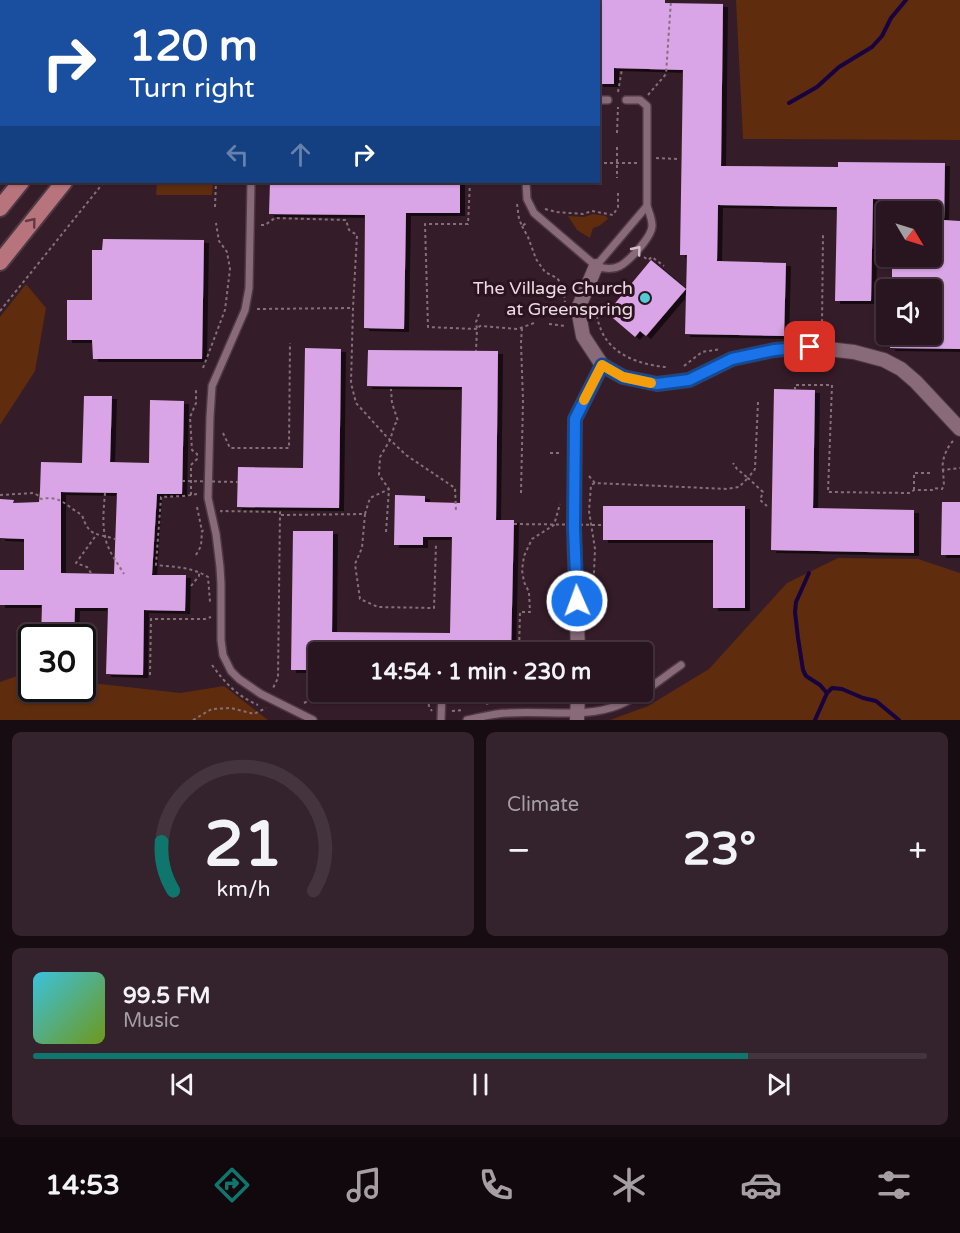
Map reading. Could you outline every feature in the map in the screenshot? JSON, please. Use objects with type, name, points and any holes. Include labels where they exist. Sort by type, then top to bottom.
[{"type":"main road","points":[[0,208],[20,183]]},
{"type":"main road","points":[[0,262],[63,183]]},
{"type":"street","points":[[596,266],[578,309],[584,336],[602,365],[623,377],[657,384],[689,380],[732,359],[774,350],[810,347],[854,352],[884,360],[900,369],[916,382],[958,434]]},
{"type":"street","points":[[578,642],[574,528],[575,419],[602,365]]},
{"type":"lane","points":[[600,100],[608,100]]},
{"type":"lane","points":[[526,183],[526,199],[534,213],[596,266],[605,270],[618,267],[631,258],[650,235],[653,226],[647,206],[647,106],[640,100],[626,100]]},
{"type":"lane","points":[[251,183],[249,288],[245,310],[212,386],[208,498],[220,567],[221,640],[224,655],[231,671],[238,679],[261,694],[313,720]]},
{"type":"lane","points":[[596,266],[647,206]]},
{"type":"lane","points":[[467,720],[506,713],[577,716],[619,705],[681,665]]},
{"type":"lane","points":[[441,720],[442,702]]},
{"type":"path","points":[[645,99],[666,74],[672,0]]},
{"type":"path","points":[[617,147],[617,178]]},
{"type":"path","points":[[650,158],[678,159]]},
{"type":"path","points":[[600,163],[637,163]]},
{"type":"path","points":[[0,311],[103,183]]},
{"type":"path","points":[[215,207],[216,183]]},
{"type":"path","points":[[470,183],[468,225],[425,224],[428,327],[518,328],[534,323]]},
{"type":"path","points":[[540,210],[544,208],[557,212],[583,214],[592,211],[613,215],[618,207],[618,193]]},
{"type":"path","points":[[260,232],[260,225],[265,225],[275,218],[346,220],[349,230],[357,235],[351,383],[356,403],[406,455],[455,488],[456,511]]},
{"type":"path","points":[[203,368],[225,310],[230,269],[227,252],[219,241],[216,223]]},
{"type":"path","points":[[522,226],[536,259],[545,272],[557,278],[563,286],[565,302]]},
{"type":"path","points":[[820,337],[823,234]]},
{"type":"path","points":[[642,255],[648,260],[652,256],[664,266]]},
{"type":"path","points":[[256,303],[254,309],[353,308]]},
{"type":"path","points":[[476,351],[476,322],[479,314]]},
{"type":"path","points":[[549,324],[566,326]]},
{"type":"path","points":[[521,493],[522,327]]},
{"type":"path","points":[[223,432],[230,448],[289,447],[290,343]]},
{"type":"path","points":[[610,345],[635,361],[649,366],[666,367]]},
{"type":"path","points":[[795,390],[795,385],[832,386],[828,492],[910,493],[914,490],[942,489],[944,485],[942,465],[949,445],[958,434]]},
{"type":"path","points":[[191,495],[191,465],[197,459],[197,454],[192,450],[190,417],[196,403],[196,388]]},
{"type":"path","points":[[386,532],[389,489],[379,475],[380,457],[398,421],[392,404],[391,389]]},
{"type":"path","points":[[589,608],[593,595],[595,549],[589,511],[591,485],[595,483],[727,489],[739,487],[755,470],[758,402]]},
{"type":"path","points":[[734,463],[737,469],[764,492],[760,500],[767,506]]},
{"type":"path","points":[[943,470],[960,468]]},
{"type":"path","points":[[914,490],[914,473],[933,473]]},
{"type":"path","points":[[589,476],[595,483]]},
{"type":"path","points":[[182,481],[238,482]]},
{"type":"path","points":[[389,489],[370,498],[365,514],[362,548],[355,564],[360,598],[378,607],[434,608],[436,544]]},
{"type":"path","points":[[0,495],[34,493],[41,499],[58,499],[82,515],[86,526],[92,533],[115,540]]},
{"type":"path","points":[[105,493],[105,536],[123,574]]},
{"type":"path","points":[[197,494],[162,497],[156,565],[184,567],[208,577],[210,607]]},
{"type":"path","points":[[519,642],[520,612],[530,612],[522,570],[524,556],[532,539],[554,525],[561,497]]},
{"type":"path","points":[[196,555],[201,546],[204,531],[197,507]]},
{"type":"path","points":[[222,518],[221,511],[280,512],[278,678],[272,692]]},
{"type":"path","points":[[280,515],[365,514]]},
{"type":"path","points":[[514,524],[603,525]]},
{"type":"path","points":[[91,573],[87,567],[76,563],[97,534]]},
{"type":"path","points":[[191,586],[199,576],[199,572]]},
{"type":"path","points":[[548,612],[568,613]]},
{"type":"path","points":[[150,675],[151,619],[205,619],[211,616],[210,623]]},
{"type":"path","points":[[303,704],[308,701]]},
{"type":"path","points":[[429,702],[429,707],[434,713]]},
{"type":"path","points":[[193,720],[212,709],[231,708],[254,714],[266,708]]},
{"type":"shaded area","points":[[736,0],[960,0],[960,140],[743,139]]},
{"type":"shaded area","points":[[157,183],[213,183],[212,195],[156,195]]},
{"type":"shaded area","points":[[593,214],[606,216],[608,219],[593,228],[590,238],[577,230],[568,216],[584,217]]},
{"type":"shaded area","points":[[26,284],[46,308],[35,371],[0,425],[0,317]]},
{"type":"shaded area","points":[[838,558],[918,559],[960,573],[960,720],[610,720],[648,706],[709,669],[787,583]]},
{"type":"shaded area","points":[[18,676],[18,702],[96,702],[96,683],[180,693],[224,686],[268,720],[0,720],[0,682]]},
{"type":"building","points":[[600,0],[665,0],[665,3],[723,4],[721,166],[838,167],[838,162],[945,163],[944,220],[960,221],[960,349],[890,348],[890,345],[942,345],[942,279],[892,279],[892,267],[942,267],[942,201],[932,200],[873,199],[871,301],[835,301],[837,207],[718,205],[717,261],[786,263],[784,336],[685,334],[687,255],[680,255],[683,70],[614,68],[614,84],[600,84]]},
{"type":"building","points":[[270,183],[460,183],[460,213],[406,213],[404,329],[364,328],[365,215],[269,214]]},
{"type":"building","points":[[103,239],[204,240],[202,359],[93,359],[92,340],[67,340],[67,300],[92,300],[92,250],[102,250]]},
{"type":"building","points":[[651,260],[686,289],[646,336],[640,331],[635,337],[607,313]]},
{"type":"building","points":[[305,348],[341,349],[339,508],[237,507],[238,467],[303,468]]},
{"type":"building","points":[[368,350],[498,351],[496,520],[514,520],[511,642],[308,642],[308,670],[291,670],[293,531],[333,531],[332,632],[450,633],[452,537],[423,537],[423,545],[394,545],[395,495],[425,496],[425,502],[460,503],[462,387],[367,386]]},
{"type":"building","points":[[774,389],[815,390],[813,508],[914,510],[914,553],[771,550]]},
{"type":"building","points":[[84,396],[112,396],[110,462],[149,463],[150,400],[184,401],[182,494],[157,494],[152,575],[186,575],[185,611],[144,610],[143,675],[106,674],[108,608],[75,608],[74,624],[41,624],[42,605],[0,605],[0,570],[24,570],[24,539],[0,538],[0,499],[14,500],[13,503],[39,502],[41,462],[82,463]],"holes":[[[61,492],[117,493],[114,574],[61,573]]]},
{"type":"building","points":[[942,502],[960,502],[960,555],[941,555]]},
{"type":"building","points":[[603,506],[745,506],[745,608],[713,608],[713,540],[603,540]]},
{"type":"waterway","points":[[789,103],[817,87],[839,67],[872,47],[906,0]]},
{"type":"waterway","points":[[809,573],[796,602],[798,638],[806,676],[820,685],[827,693]]},
{"type":"waterway","points":[[815,720],[827,693],[832,688],[842,689],[876,701],[899,720]]},
{"type":"slow traffic","points":[[584,400],[602,365],[623,377],[651,383]]},
{"type":"place","name":"The Village Church at Greenspring","points":[[645,298]]},
{"type":"route","points":[[577,601],[574,528],[575,419],[602,365],[623,377],[657,384],[689,380],[732,359],[774,350],[810,347]]}]
